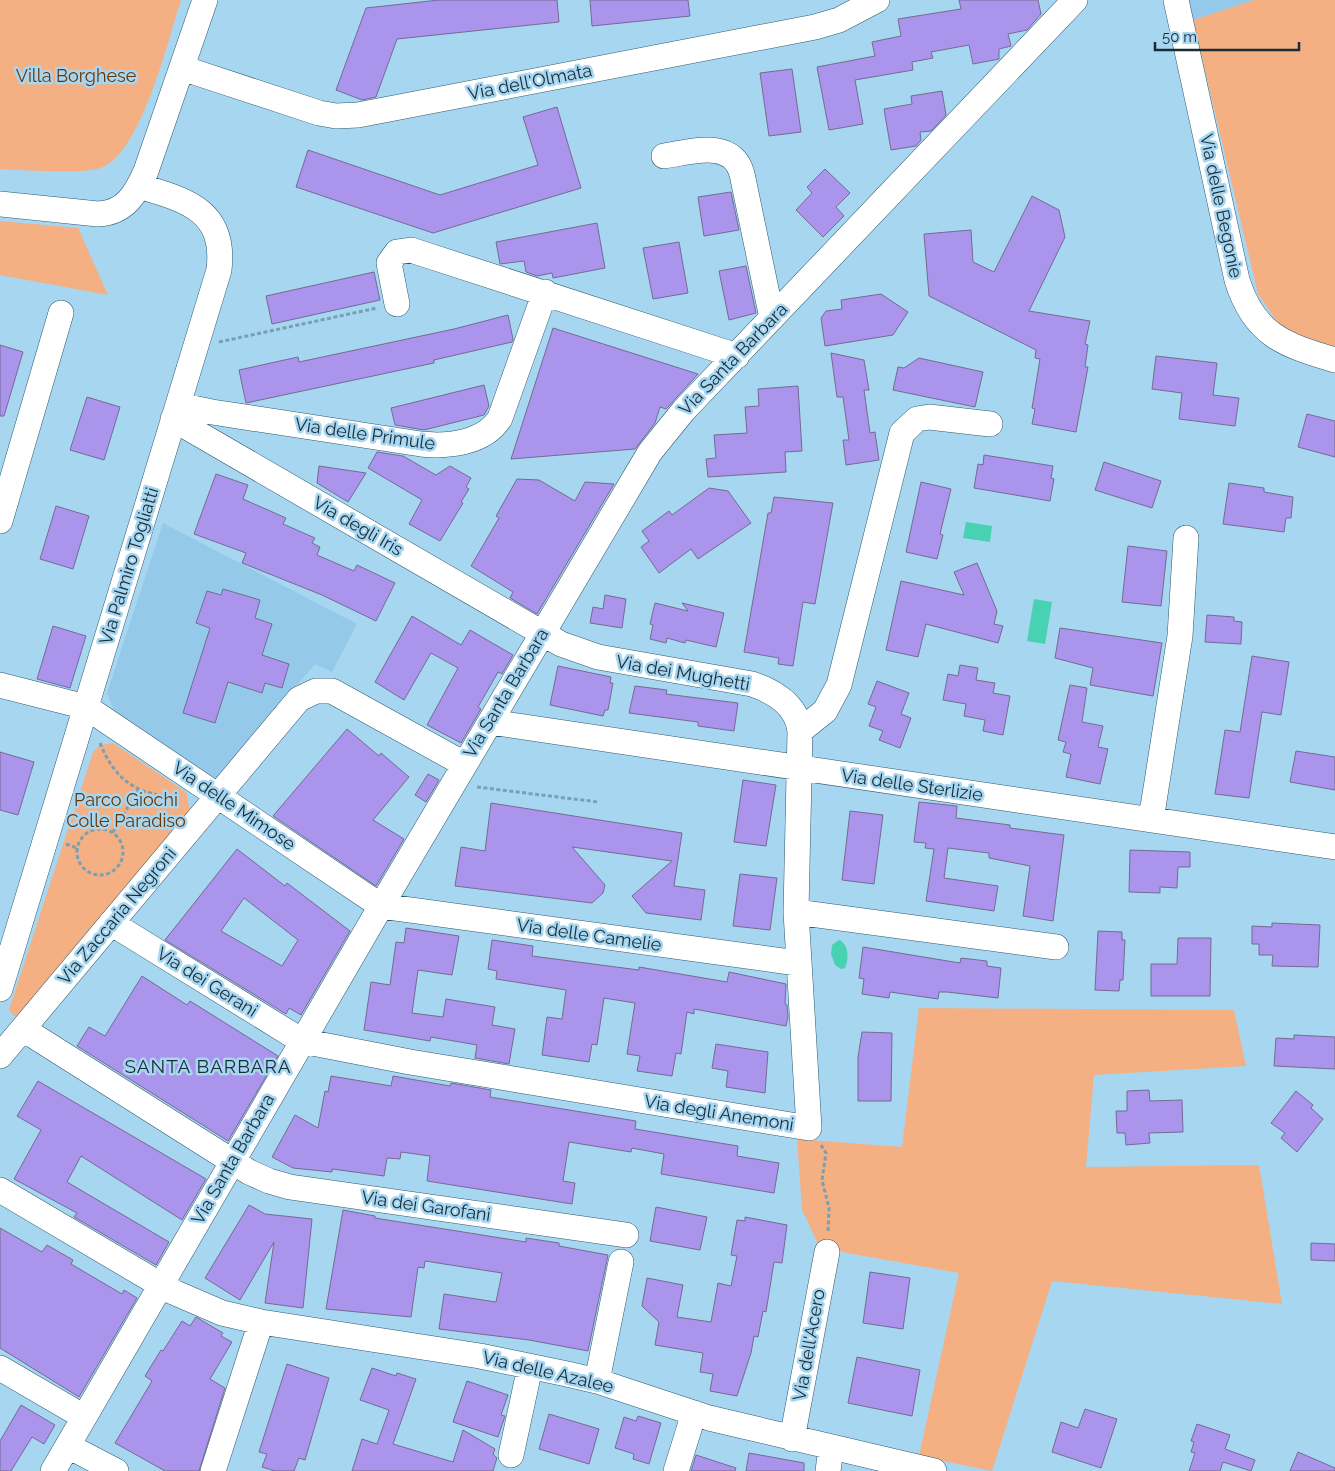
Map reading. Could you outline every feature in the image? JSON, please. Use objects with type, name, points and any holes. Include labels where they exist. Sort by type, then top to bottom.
[{"type":"street","points":[[0,204],[105,213],[126,204],[139,186],[205,0]]},
{"type":"street","name":"Via dell'Olmata","points":[[182,68],[319,113],[336,116],[358,116],[815,27],[839,20],[877,0]]},
{"type":"street","name":"Via Santa Barbara","points":[[53,1471],[231,1161],[650,452],[677,418],[1074,0]]},
{"type":"street","name":"Via delle Begonie","points":[[1176,0],[1238,280],[1246,305],[1258,322],[1282,340],[1335,360]]},
{"type":"street","points":[[664,156],[714,150],[728,154],[736,162],[742,174],[772,318]]},
{"type":"street","name":"Via Palmiro Togliatti","points":[[0,989],[219,270],[221,254],[218,238],[208,217],[192,205],[139,186]]},
{"type":"street","points":[[397,304],[389,263],[397,252],[416,250],[737,356]]},
{"type":"street","name":"Via delle Primule","points":[[176,412],[212,412],[421,444],[445,445],[463,441],[486,433],[500,418],[545,292]]},
{"type":"street","points":[[0,521],[61,313]]},
{"type":"street","name":"Via degli Iris","points":[[176,412],[542,633]]},
{"type":"street","points":[[800,731],[825,711],[839,685],[902,433],[911,422],[924,417],[990,424]]},
{"type":"street","points":[[1151,820],[1180,636],[1186,538]]},
{"type":"street","name":"Via dei Mughetti","points":[[542,633],[568,647],[598,657],[735,681],[760,687],[775,694],[796,715],[800,731],[798,768]]},
{"type":"street","name":"Via delle Mimose","points":[[0,685],[86,707],[381,906]]},
{"type":"street","name":"Via Zaccaria Negroni","points":[[0,1056],[294,704],[308,694],[316,691],[332,692],[341,695],[459,774]]},
{"type":"street","name":"Via delle Sterlizie","points":[[490,722],[1335,847]]},
{"type":"street","name":"Via degli Anemoni","points":[[302,1041],[410,1062],[809,1128],[797,964],[798,768]]},
{"type":"street","name":"Via delle Camelie","points":[[381,906],[797,964]]},
{"type":"street","points":[[796,912],[1056,947]]},
{"type":"street","name":"Via dei Gerani","points":[[111,923],[302,1041]]},
{"type":"street","name":"Via dei Garofani","points":[[23,1029],[231,1161],[262,1178],[290,1187],[626,1235]]},
{"type":"street","name":"Via delle Azalee","points":[[0,1190],[160,1285],[215,1310],[261,1322],[480,1356],[597,1381],[694,1413],[792,1439],[830,1459],[934,1471]]},
{"type":"street","name":"Via dell'Acero","points":[[792,1439],[827,1252]]},
{"type":"street","points":[[597,1381],[622,1262]]},
{"type":"street","points":[[213,1471],[261,1322]]},
{"type":"street","points":[[511,1454],[530,1367]]},
{"type":"street","points":[[0,1368],[84,1417]]},
{"type":"street","points":[[676,1471],[694,1413]]},
{"type":"street","points":[[68,1446],[116,1471]]},
{"type":"path","points":[[196,347],[397,304]]},
{"type":"path","points":[[459,774],[598,802]]},
{"type":"path","points":[[112,832],[138,790]]},
{"type":"path","points":[[98,829],[112,832],[122,844],[122,860],[118,867],[106,875],[90,873],[80,863],[77,856],[79,841],[84,835],[98,829]]},
{"type":"path","points":[[809,1128],[826,1153],[822,1180],[829,1208],[827,1252]]},
{"type":"shaded area","points":[[1188,0],[1254,0],[1193,20]]},
{"type":"shaded area","points":[[966,522],[992,526],[990,542],[963,538]]},
{"type":"shaded area","points":[[163,523],[357,624],[332,672],[315,664],[215,781],[116,716],[107,693]]},
{"type":"shaded area","points":[[1034,599],[1052,602],[1045,644],[1027,641]]},
{"type":"shaded area","points":[[839,940],[845,945],[847,952],[845,968],[841,969],[835,965],[831,954],[832,945]]},
{"type":"green space","name":"Villa Borghese","points":[[0,0],[181,0],[161,66],[141,117],[130,139],[117,157],[103,167],[82,171],[0,169]]},
{"type":"green space","points":[[1254,0],[1335,0],[1335,347],[1284,332],[1258,294],[1193,20]]},
{"type":"green space","points":[[0,221],[78,228],[108,295],[0,275]]},
{"type":"green space","name":"Parco Giochi Colle Paradiso","points":[[113,743],[186,792],[190,810],[21,1016],[14,1016],[9,1010],[93,752],[100,745]]},
{"type":"green space","points":[[919,1008],[1234,1010],[1246,1066],[1094,1075],[1086,1167],[1259,1165],[1282,1304],[1052,1281],[992,1471],[919,1456],[959,1273],[820,1248],[802,1210],[797,1139],[902,1147]]},
{"type":"building","points":[[439,0],[557,0],[559,22],[397,39],[376,97],[362,100],[336,90],[366,8]]},
{"type":"building","points":[[590,0],[688,0],[690,16],[592,26]]},
{"type":"building","points":[[959,0],[1038,0],[1041,14],[1027,30],[1008,34],[1011,46],[999,49],[999,59],[973,64],[969,45],[931,52],[933,58],[912,62],[913,70],[855,80],[863,124],[829,130],[817,67],[875,56],[872,42],[901,36],[898,19],[961,9]]},
{"type":"building","points":[[792,69],[801,132],[769,136],[760,73]]},
{"type":"building","points":[[942,91],[946,115],[931,131],[920,132],[921,140],[916,146],[891,150],[884,109],[912,104],[911,96]]},
{"type":"building","points":[[557,107],[581,188],[433,233],[296,187],[308,150],[440,195],[538,165],[523,117]]},
{"type":"building","points":[[825,169],[850,193],[836,207],[844,216],[823,237],[796,210],[812,193],[807,187]]},
{"type":"building","points":[[731,192],[739,230],[704,236],[698,197]]},
{"type":"building","points":[[1032,196],[1059,210],[1065,237],[1029,311],[1090,321],[1085,344],[1088,345],[1085,367],[1088,367],[1076,432],[1032,424],[1035,409],[1032,408],[1040,359],[1035,358],[1036,350],[929,296],[924,234],[971,230],[973,262],[994,272]]},
{"type":"building","points":[[597,223],[605,268],[553,278],[552,273],[537,276],[526,272],[524,261],[500,264],[496,242]]},
{"type":"building","points":[[679,242],[688,293],[653,299],[643,248]]},
{"type":"building","points":[[746,266],[756,313],[729,320],[719,271]]},
{"type":"building","points":[[374,272],[380,300],[272,324],[266,296]]},
{"type":"building","points":[[881,294],[908,312],[893,335],[825,346],[821,318],[826,311],[842,309],[841,300]]},
{"type":"building","points":[[508,315],[512,342],[434,360],[434,363],[246,403],[239,370],[298,357],[299,362],[454,329]]},
{"type":"building","points":[[553,328],[698,374],[666,409],[660,407],[655,423],[635,449],[511,459]]},
{"type":"building","points":[[0,345],[23,352],[4,416],[0,416]]},
{"type":"building","points":[[831,353],[864,360],[869,390],[864,390],[870,433],[875,432],[879,460],[846,465],[843,440],[849,440],[843,397],[837,397]]},
{"type":"building","points":[[1156,356],[1217,363],[1213,395],[1239,398],[1235,426],[1179,419],[1182,393],[1152,389]]},
{"type":"building","points":[[919,358],[983,372],[975,407],[893,390],[898,367],[904,368]]},
{"type":"building","points":[[484,385],[489,406],[484,415],[424,430],[395,425],[391,408]]},
{"type":"building","points":[[798,386],[802,451],[785,452],[786,472],[708,477],[706,459],[716,458],[714,435],[747,433],[745,407],[759,406],[758,389]]},
{"type":"building","points":[[87,397],[120,407],[104,460],[70,450]]},
{"type":"building","points":[[1307,414],[1335,421],[1335,457],[1298,447]]},
{"type":"building","points":[[377,452],[403,456],[436,475],[450,466],[471,478],[466,487],[469,489],[461,502],[463,503],[440,541],[409,524],[422,500],[368,468]]},
{"type":"building","points":[[984,455],[1053,466],[1051,478],[1054,479],[1050,501],[974,488],[978,464],[983,465]]},
{"type":"building","points":[[1104,462],[1161,481],[1152,508],[1095,490]]},
{"type":"building","points":[[319,466],[366,473],[348,502],[317,483]]},
{"type":"building","points":[[216,474],[248,485],[243,499],[286,518],[283,524],[315,538],[312,543],[320,547],[317,555],[354,571],[357,565],[395,583],[376,621],[322,595],[242,563],[246,553],[194,534]]},
{"type":"building","points":[[517,479],[539,480],[575,501],[585,482],[614,484],[537,614],[510,598],[513,592],[471,566],[499,518],[496,516]]},
{"type":"building","points":[[921,482],[951,489],[940,534],[943,535],[937,559],[906,552]]},
{"type":"building","points":[[1229,483],[1264,488],[1264,492],[1293,497],[1291,518],[1286,518],[1284,532],[1223,524]]},
{"type":"building","points":[[709,488],[728,491],[751,523],[698,559],[691,549],[659,573],[641,547],[649,541],[642,531],[669,511],[672,515]]},
{"type":"building","points":[[774,497],[833,503],[815,604],[803,602],[793,666],[778,664],[779,658],[744,652],[768,513],[771,513]]},
{"type":"building","points":[[56,506],[89,516],[73,569],[40,559]]},
{"type":"building","points":[[1128,546],[1167,551],[1161,606],[1122,602]]},
{"type":"building","points":[[977,563],[997,611],[994,624],[1003,626],[998,643],[926,624],[918,657],[886,650],[901,581],[964,595],[954,572]]},
{"type":"building","points":[[223,589],[260,600],[255,618],[272,624],[262,655],[289,664],[282,688],[265,683],[262,693],[228,682],[215,723],[183,713],[210,628],[196,623],[207,591],[221,595]]},
{"type":"building","points":[[605,595],[626,599],[622,628],[590,623],[593,607],[603,609]]},
{"type":"building","points":[[655,603],[688,611],[682,603],[724,613],[716,647],[686,640],[685,643],[667,638],[666,643],[650,639],[653,625],[650,624]]},
{"type":"building","points":[[1207,615],[1234,617],[1234,621],[1242,622],[1241,644],[1205,642]]},
{"type":"building","points":[[412,616],[461,645],[470,630],[513,655],[502,674],[498,672],[478,707],[481,709],[461,743],[427,725],[458,668],[431,653],[404,700],[375,682]]},
{"type":"building","points":[[53,626],[86,636],[70,688],[37,679]]},
{"type":"building","points":[[1060,628],[1162,643],[1153,696],[1090,685],[1093,668],[1055,658]]},
{"type":"building","points":[[1252,656],[1289,662],[1281,715],[1262,712],[1249,798],[1215,794],[1225,730],[1240,732]]},
{"type":"building","points":[[960,665],[978,668],[976,680],[995,683],[993,693],[1010,696],[1003,735],[983,731],[985,720],[964,716],[966,704],[943,700],[948,674],[958,676]]},
{"type":"building","points":[[558,666],[611,677],[610,683],[613,683],[608,710],[605,710],[603,716],[550,705]]},
{"type":"building","points":[[877,681],[909,693],[901,714],[911,718],[900,748],[879,740],[883,731],[869,726],[876,707],[868,704]]},
{"type":"building","points":[[1070,685],[1087,688],[1082,722],[1103,726],[1098,747],[1108,749],[1100,784],[1066,777],[1071,754],[1063,752],[1066,742],[1058,740]]},
{"type":"building","points":[[635,686],[667,690],[666,694],[738,703],[734,731],[698,726],[698,722],[629,713]]},
{"type":"building","points":[[347,729],[379,756],[381,753],[409,777],[373,820],[404,839],[376,886],[273,816]]},
{"type":"building","points":[[1296,751],[1335,757],[1335,790],[1290,782]]},
{"type":"building","points":[[0,752],[34,762],[18,815],[0,810]]},
{"type":"building","points":[[428,774],[439,780],[426,802],[415,795]]},
{"type":"building","points":[[743,780],[776,785],[766,846],[734,842]]},
{"type":"building","points":[[919,802],[957,806],[956,818],[1064,835],[1053,921],[1023,916],[1030,866],[989,858],[989,853],[948,848],[944,878],[998,886],[994,911],[926,901],[934,849],[925,848],[926,843],[914,842]]},
{"type":"building","points":[[491,803],[682,833],[674,886],[705,890],[701,920],[646,913],[632,896],[672,861],[572,847],[605,885],[603,893],[592,903],[455,886],[461,847],[485,851]]},
{"type":"building","points":[[850,811],[883,815],[874,884],[842,880]]},
{"type":"building","points":[[237,849],[285,886],[287,883],[350,931],[301,1015],[289,1008],[286,1014],[165,940]],"holes":[[[244,898],[298,940],[282,966],[221,931]]]},
{"type":"building","points":[[1130,850],[1190,852],[1190,867],[1178,867],[1177,888],[1160,887],[1160,893],[1129,892]]},
{"type":"building","points":[[740,874],[777,878],[770,930],[733,926]]},
{"type":"building","points":[[1272,923],[1320,925],[1318,967],[1272,966],[1273,955],[1259,955],[1259,944],[1252,944],[1252,926],[1272,927]]},
{"type":"building","points":[[406,928],[459,936],[452,975],[418,970],[412,1013],[443,1017],[446,999],[495,1007],[492,1025],[515,1029],[509,1064],[475,1058],[477,1045],[431,1037],[430,1041],[364,1030],[371,982],[390,985],[396,942],[404,943]]},
{"type":"building","points":[[1098,931],[1122,932],[1122,940],[1125,940],[1123,980],[1120,980],[1119,991],[1095,990]]},
{"type":"building","points":[[1178,938],[1211,938],[1210,996],[1151,996],[1151,964],[1177,964]]},
{"type":"building","points":[[492,940],[533,946],[532,956],[639,970],[639,967],[727,982],[729,972],[786,984],[785,1004],[787,1005],[788,1016],[786,1026],[694,1009],[694,1014],[687,1012],[681,1054],[676,1053],[672,1076],[637,1071],[640,1056],[627,1054],[635,1003],[604,998],[597,1045],[592,1044],[589,1062],[542,1055],[547,1017],[562,1019],[566,990],[496,979],[497,971],[488,969]]},
{"type":"building","points":[[863,947],[960,963],[961,958],[987,961],[987,966],[1001,968],[998,998],[947,992],[939,992],[938,999],[890,992],[889,998],[862,994],[864,979],[859,978]]},
{"type":"building","points":[[142,976],[187,1005],[190,1001],[278,1056],[228,1141],[77,1046],[89,1027],[105,1036]]},
{"type":"building","points":[[862,1032],[892,1033],[891,1101],[858,1101],[858,1057]]},
{"type":"building","points":[[1294,1035],[1335,1037],[1335,1069],[1274,1066],[1276,1038],[1294,1039]]},
{"type":"building","points":[[716,1044],[768,1052],[765,1093],[726,1087],[728,1071],[712,1068]]},
{"type":"building","points":[[331,1076],[391,1086],[393,1076],[450,1086],[451,1083],[491,1090],[490,1097],[636,1121],[635,1129],[738,1146],[737,1156],[779,1163],[774,1193],[661,1174],[664,1154],[632,1148],[631,1152],[569,1142],[563,1181],[575,1183],[572,1204],[427,1181],[430,1156],[401,1152],[400,1159],[387,1158],[384,1176],[332,1169],[332,1172],[293,1168],[272,1157],[295,1115],[318,1128],[325,1091],[328,1092]]},
{"type":"building","points":[[38,1081],[206,1179],[182,1220],[81,1156],[67,1182],[169,1242],[156,1265],[74,1217],[77,1213],[14,1179],[41,1130],[17,1116]]},
{"type":"building","points":[[1149,1090],[1150,1101],[1182,1100],[1183,1132],[1149,1133],[1150,1143],[1126,1145],[1125,1133],[1117,1133],[1116,1111],[1127,1111],[1127,1091]]},
{"type":"building","points":[[1296,1091],[1313,1105],[1311,1108],[1323,1119],[1297,1152],[1281,1138],[1285,1133],[1271,1123]]},
{"type":"building","points":[[249,1205],[265,1214],[312,1219],[303,1308],[265,1303],[274,1242],[240,1300],[205,1278]]},
{"type":"building","points":[[656,1207],[707,1217],[700,1250],[650,1241]]},
{"type":"building","points":[[343,1210],[375,1216],[375,1218],[526,1242],[526,1238],[559,1243],[559,1246],[608,1255],[588,1351],[529,1340],[439,1329],[444,1294],[496,1302],[502,1273],[425,1261],[424,1268],[418,1267],[411,1317],[326,1309]]},
{"type":"building","points":[[745,1217],[787,1225],[782,1263],[774,1262],[766,1312],[763,1311],[758,1337],[754,1336],[751,1353],[737,1396],[710,1391],[713,1374],[700,1372],[703,1353],[655,1345],[659,1322],[642,1306],[647,1278],[683,1285],[677,1317],[711,1322],[718,1283],[731,1286],[737,1256],[731,1255],[737,1220],[745,1221]]},
{"type":"building","points":[[0,1228],[42,1252],[47,1245],[73,1260],[71,1264],[122,1294],[124,1290],[137,1298],[79,1397],[0,1348]]},
{"type":"building","points":[[1311,1243],[1335,1244],[1335,1261],[1311,1260]]},
{"type":"building","points":[[870,1272],[910,1278],[903,1329],[863,1323]]},
{"type":"building","points":[[196,1317],[223,1333],[221,1336],[232,1342],[210,1379],[225,1388],[199,1471],[165,1471],[115,1443],[152,1381],[145,1376],[161,1350],[163,1351],[182,1321],[190,1326]]},
{"type":"building","points":[[857,1357],[920,1370],[912,1416],[848,1403]]},
{"type":"building","points":[[287,1364],[329,1378],[305,1460],[299,1458],[294,1471],[275,1471],[262,1467],[267,1454],[259,1452]]},
{"type":"building","points":[[372,1368],[396,1376],[397,1373],[416,1379],[393,1444],[453,1462],[463,1430],[495,1449],[493,1454],[497,1458],[493,1471],[352,1471],[362,1439],[377,1444],[389,1410],[360,1400]]},
{"type":"building","points":[[467,1381],[508,1395],[501,1415],[505,1416],[498,1437],[453,1422]]},
{"type":"building","points":[[21,1405],[55,1425],[44,1444],[32,1437],[11,1471],[0,1471],[0,1441]]},
{"type":"building","points":[[1085,1409],[1117,1419],[1101,1468],[1052,1452],[1061,1422],[1078,1428]]},
{"type":"building","points":[[549,1414],[599,1429],[589,1464],[539,1449]]},
{"type":"building","points":[[638,1416],[661,1423],[649,1464],[633,1459],[634,1454],[615,1448],[624,1417],[636,1421]]},
{"type":"building","points":[[1197,1424],[1230,1435],[1225,1449],[1255,1460],[1251,1471],[1223,1462],[1220,1471],[1189,1471],[1195,1453],[1191,1452],[1194,1442],[1191,1441]]},
{"type":"building","points":[[1298,1452],[1335,1468],[1335,1471],[1290,1471]]},
{"type":"building","points":[[749,1453],[804,1463],[804,1471],[746,1471]]},
{"type":"building","points":[[696,1455],[736,1468],[735,1471],[691,1471]]},
{"type":"district","name":"SANTA BARBARA","points":[[208,1066]]}]
